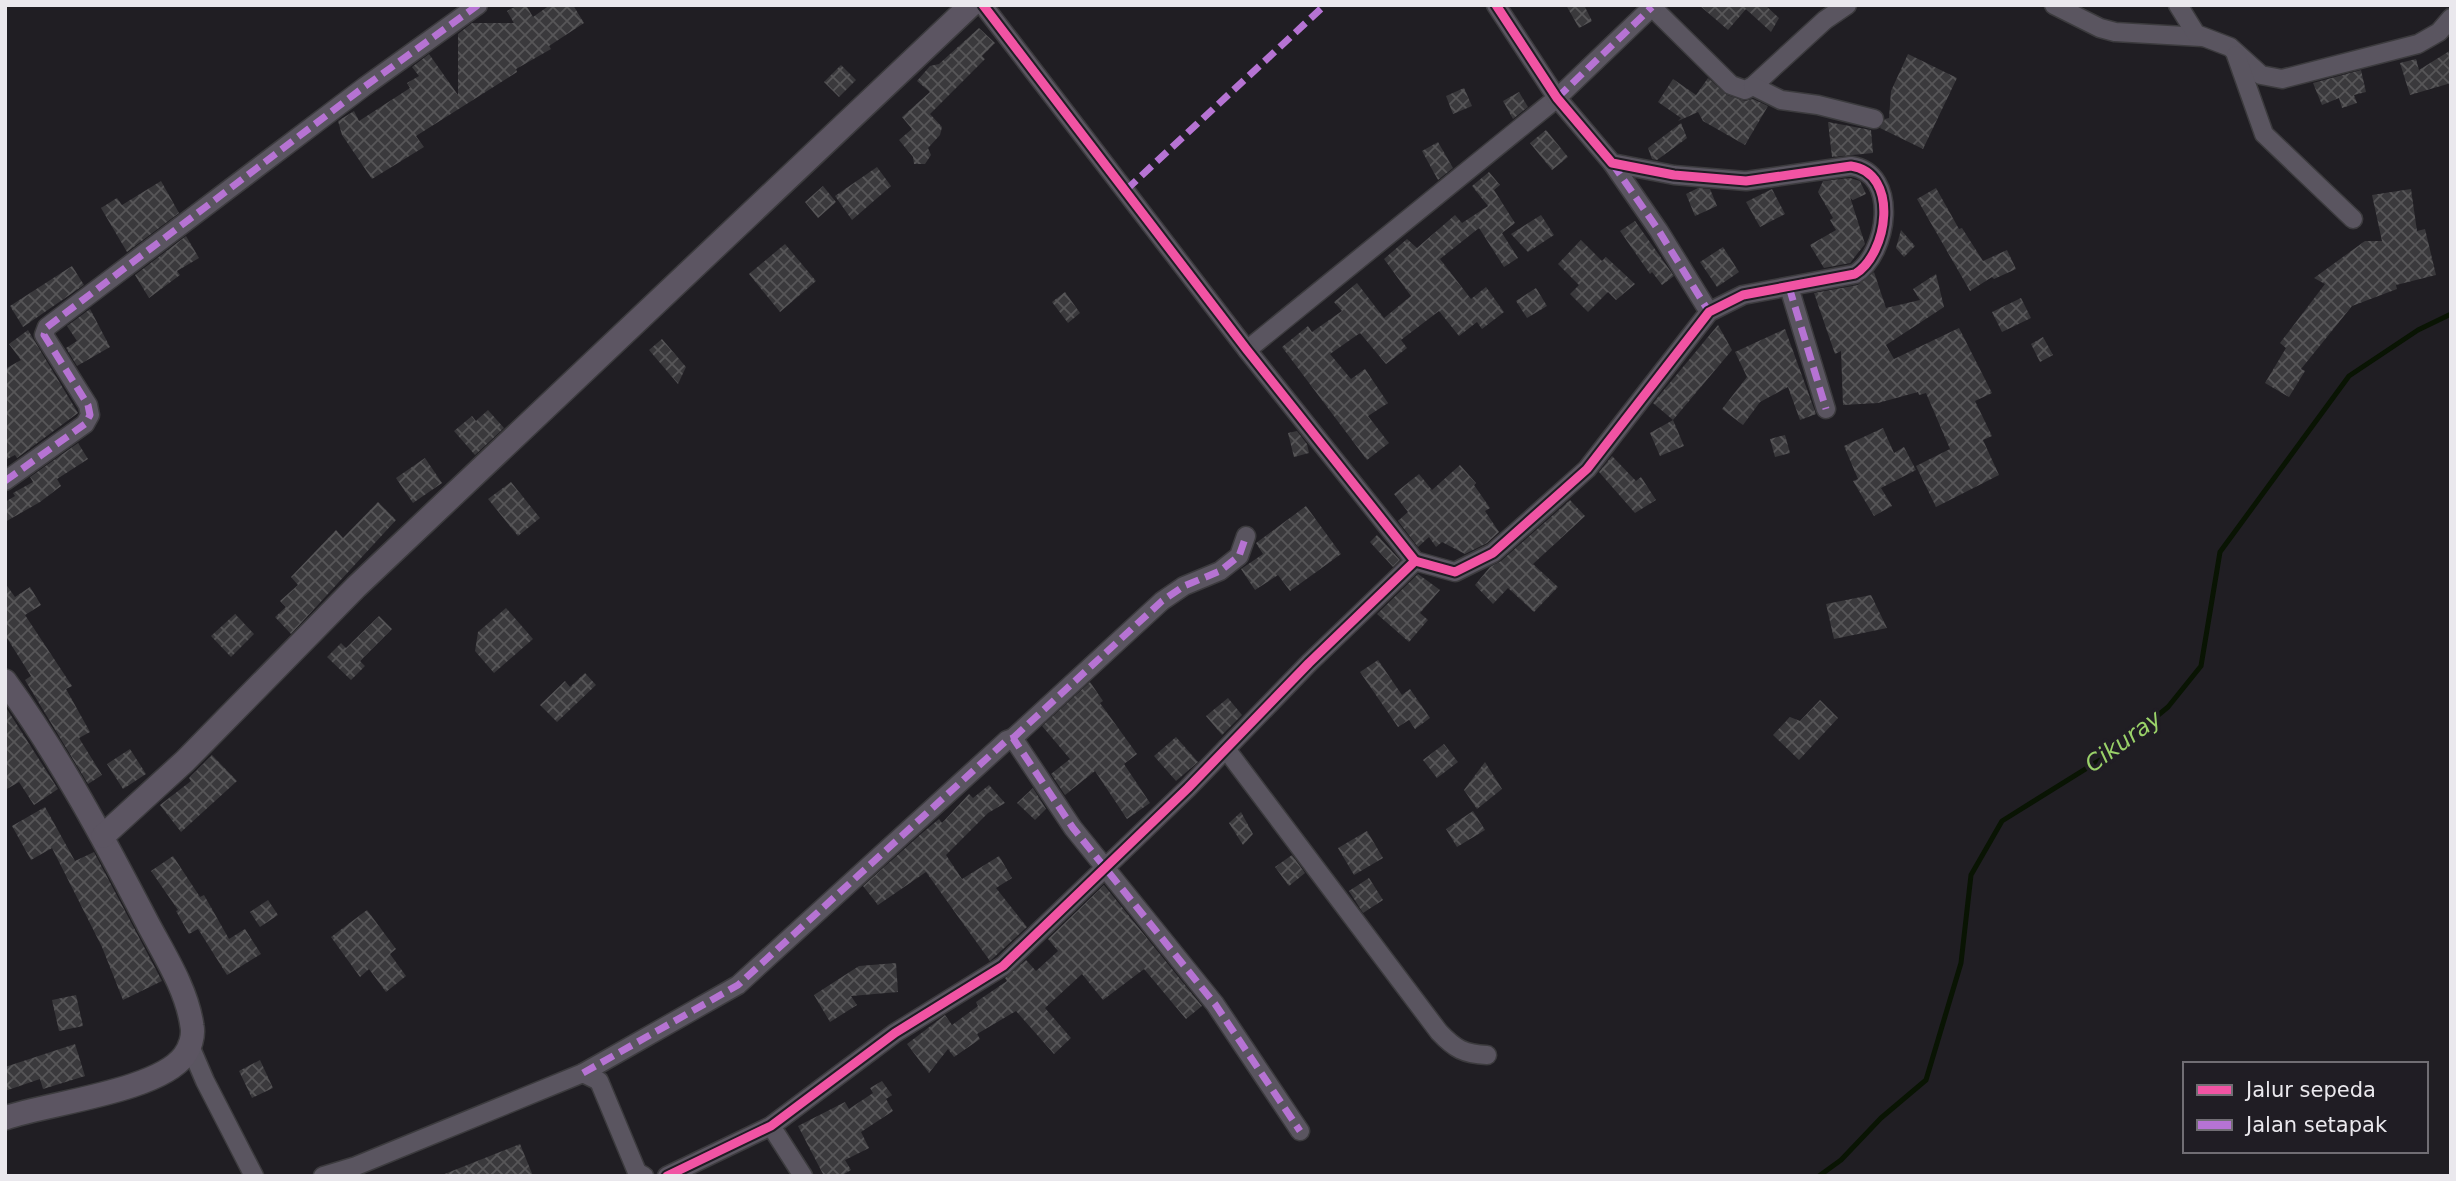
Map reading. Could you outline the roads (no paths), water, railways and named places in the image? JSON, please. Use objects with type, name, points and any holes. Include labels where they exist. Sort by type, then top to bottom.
[{"type":"main road","points":[[103,836],[185,761],[356,587],[971,5]]},
{"type":"main road","points":[[5,681],[103,836],[179,984],[193,1030],[190,1046],[175,1066],[139,1083],[5,1118]]},
{"type":"street","points":[[5,481],[85,424],[90,415],[88,405],[44,335],[47,327],[364,87],[478,5]]},
{"type":"street","points":[[983,5],[1247,349],[1415,561],[1455,572],[1493,553],[1587,469],[1709,312],[1743,295],[1850,276],[1868,264],[1878,239],[1883,203],[1879,184],[1870,172],[1851,166],[1746,181],[1674,175],[1612,163]]},
{"type":"street","points":[[1496,5],[1557,98],[1612,163],[1679,262],[1709,312]]},
{"type":"street","points":[[1247,349],[1557,98],[1651,6],[1731,85],[1745,90],[1754,86],[1825,20],[1847,5]]},
{"type":"street","points":[[2054,5],[2100,28],[2115,32],[2202,37]]},
{"type":"street","points":[[2178,5],[2192,30],[2235,51],[2261,75],[2282,79],[2300,77],[2418,44],[2439,32],[2451,18]]},
{"type":"street","points":[[2235,51],[2263,134],[2353,219]]},
{"type":"street","points":[[1754,86],[1781,100],[1818,105],[1874,120]]},
{"type":"street","points":[[1789,287],[1826,409]]},
{"type":"street","points":[[323,1176],[369,1161],[583,1073],[738,985],[1162,601],[1184,586],[1220,571],[1239,556],[1246,536]]},
{"type":"street","points":[[667,1176],[771,1126],[895,1033],[1003,966],[1107,868],[1309,663],[1415,561]]},
{"type":"street","points":[[1013,738],[1073,828],[1226,1019],[1300,1131]]},
{"type":"street","points":[[1226,749],[1439,1032],[1454,1048],[1465,1054],[1487,1055]]},
{"type":"street","points":[[190,1046],[254,1176]]},
{"type":"street","points":[[583,1073],[599,1081],[640,1174]]},
{"type":"street","points":[[771,1126],[803,1176]]},
{"type":"waterway","name":"Cikuray","points":[[1819,1176],[1841,1160],[1881,1118],[1926,1080],[1961,963],[1971,875],[2002,821],[2116,750],[2168,707],[2201,666],[2220,552],[2349,376],[2418,330],[2451,314]]}]
